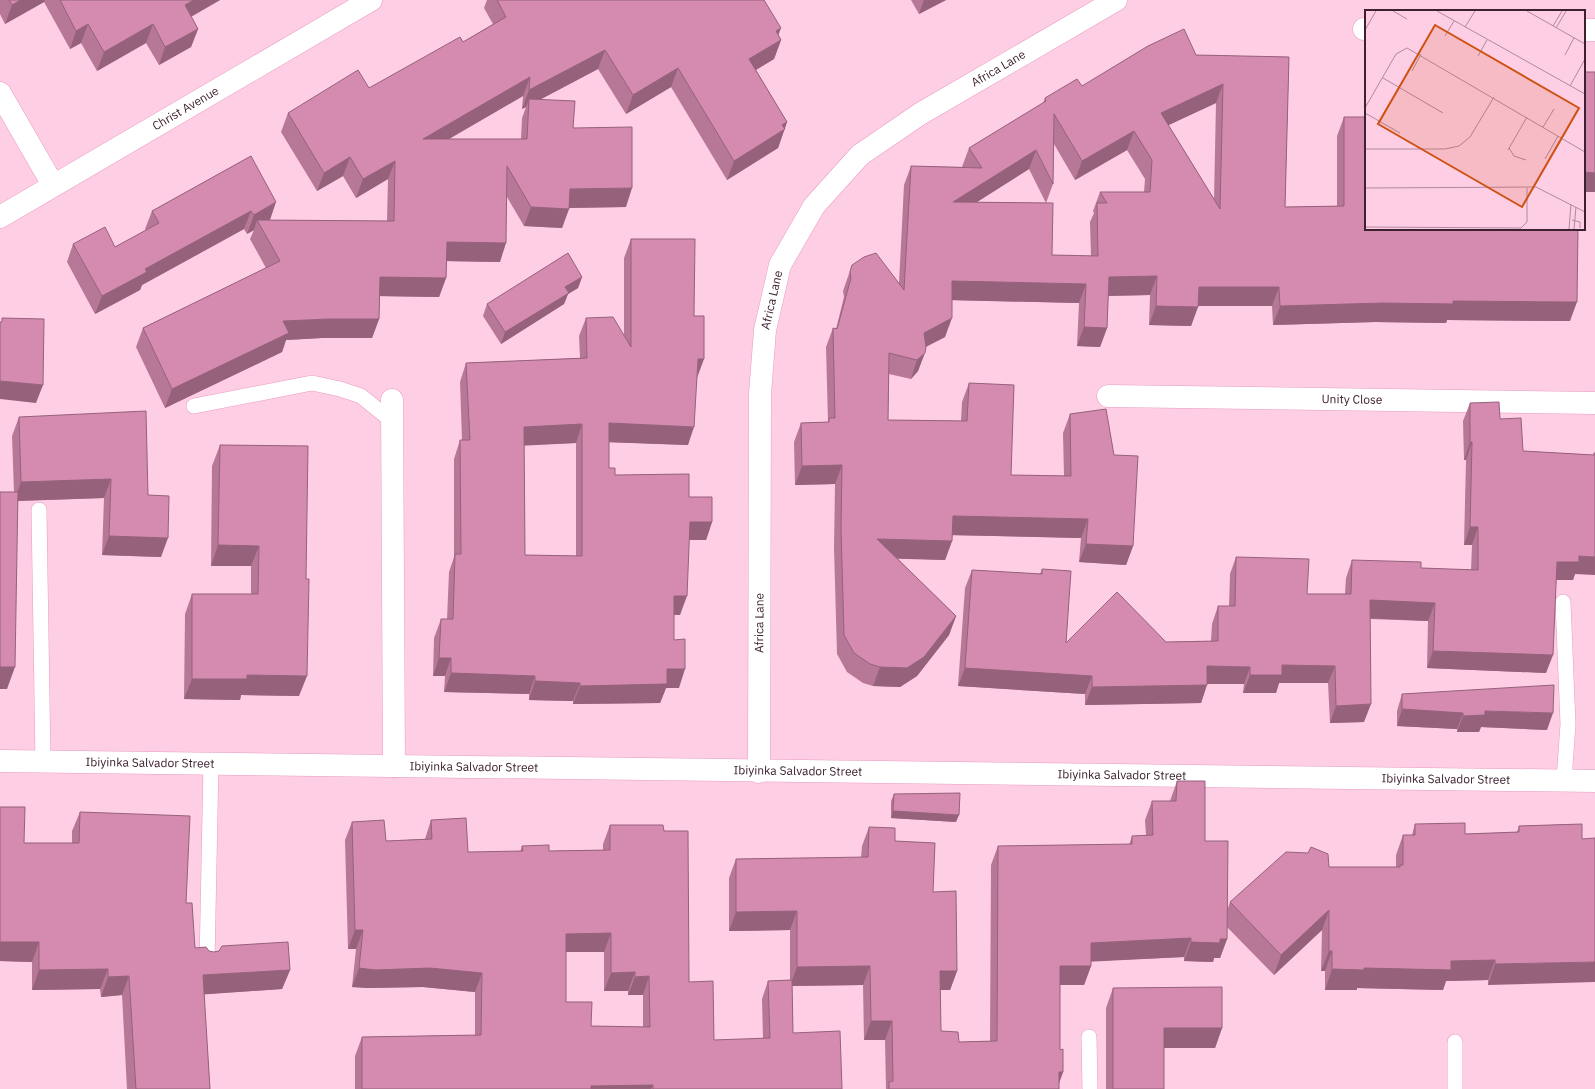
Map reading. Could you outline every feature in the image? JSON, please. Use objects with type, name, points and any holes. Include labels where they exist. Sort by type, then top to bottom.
[{"type":"street","name":"Christ Avenue","points":[[0,217],[371,0]]},
{"type":"street","name":"Africa Lane","points":[[759,772],[760,394],[765,330],[780,266],[814,206],[860,155],[920,114],[1116,0]]},
{"type":"street","points":[[0,93],[53,186]]},
{"type":"street","name":"Unity Close","points":[[1108,396],[1595,403]]},
{"type":"street","points":[[392,410],[394,766]]},
{"type":"street","name":"Ibiyinka Salvador Street","points":[[0,761],[759,772],[1595,781]]},
{"type":"lane","points":[[194,406],[312,383],[340,388],[392,410]]},
{"type":"lane","points":[[39,510],[43,762]]},
{"type":"lane","points":[[1564,602],[1568,724],[1564,780]]},
{"type":"lane","points":[[207,964],[211,764]]},
{"type":"lane","points":[[1088,1038],[1090,1089]]},
{"type":"lane","points":[[1455,1042],[1455,1089]]},
{"type":"building","points":[[9,0],[21,0],[12,5]]},
{"type":"building","points":[[60,0],[194,0],[185,5],[198,29],[165,47],[153,24],[104,52],[88,24],[76,31]]},
{"type":"building","points":[[497,0],[764,0],[781,28],[776,31],[781,40],[749,59],[787,122],[782,125],[785,129],[734,161],[678,68],[633,95],[605,50],[529,90],[530,77],[423,139],[527,139],[529,99],[575,101],[573,128],[632,127],[632,188],[570,189],[569,209],[531,207],[507,166],[506,243],[447,242],[446,278],[380,277],[379,319],[283,321],[289,333],[172,389],[143,328],[280,261],[257,220],[394,221],[395,161],[363,179],[350,157],[324,173],[288,113],[358,70],[369,88],[460,37],[463,42],[506,17]]},
{"type":"building","points":[[1184,29],[1196,55],[1289,57],[1285,207],[1344,206],[1344,117],[1365,117],[1365,230],[1578,230],[1577,302],[1453,301],[1453,304],[1382,303],[1280,306],[1279,287],[1199,287],[1198,307],[1156,306],[1157,276],[1109,277],[1107,328],[1084,327],[1086,284],[952,281],[952,318],[924,333],[926,347],[925,353],[917,360],[889,353],[888,420],[967,421],[969,383],[1014,385],[1011,475],[1071,476],[1070,414],[1106,409],[1114,455],[1138,456],[1133,546],[1086,544],[1088,519],[953,516],[952,541],[877,539],[956,616],[924,657],[907,668],[880,667],[870,664],[854,653],[844,635],[841,529],[842,465],[802,466],[801,423],[829,422],[829,418],[835,418],[833,328],[837,329],[851,278],[850,272],[852,265],[864,257],[876,253],[904,290],[911,166],[982,168],[969,148],[1046,101],[1045,98],[1077,79],[1082,86],[1148,46]],"holes":[[[1223,84],[1220,209],[1161,113]],[[1054,114],[1082,161],[1134,131],[1152,160],[1150,192],[1100,192],[1107,203],[1097,203],[1098,256],[1052,255],[1053,203],[953,202],[1036,150],[1053,184]]]},
{"type":"building","points":[[1585,72],[1595,72],[1595,173],[1585,172]]},
{"type":"building","points":[[251,156],[276,202],[254,215],[251,211],[145,269],[147,272],[102,296],[73,244],[105,227],[115,247],[159,223],[152,211]]},
{"type":"building","points":[[631,239],[695,239],[694,316],[704,316],[704,359],[698,359],[694,427],[609,423],[609,468],[615,468],[615,475],[689,474],[689,497],[712,497],[712,522],[690,522],[687,596],[674,596],[674,640],[685,639],[685,669],[667,669],[667,684],[580,686],[580,683],[535,681],[535,676],[451,673],[451,658],[439,658],[441,619],[453,619],[455,554],[461,554],[460,440],[470,440],[466,363],[587,358],[586,318],[613,317],[631,347]],"holes":[[[582,424],[582,556],[525,555],[524,427]]]},
{"type":"building","points":[[568,253],[582,277],[565,287],[569,293],[505,332],[487,304]]},
{"type":"building","points":[[2,318],[44,319],[43,385],[0,381],[0,322],[2,322]]},
{"type":"building","points":[[1499,402],[1500,419],[1521,418],[1523,451],[1594,455],[1595,453],[1595,557],[1579,556],[1579,562],[1557,562],[1553,655],[1433,651],[1435,603],[1370,600],[1371,704],[1336,706],[1335,666],[1282,665],[1282,675],[1250,675],[1250,667],[1207,666],[1207,685],[1092,687],[1092,676],[965,668],[972,570],[1042,574],[1042,569],[1071,571],[1066,643],[1117,592],[1166,642],[1218,641],[1218,606],[1235,606],[1236,557],[1309,559],[1307,594],[1351,594],[1352,560],[1421,562],[1421,568],[1478,570],[1478,527],[1470,527],[1472,442],[1470,442],[1470,403]]},
{"type":"building","points":[[146,411],[148,495],[169,496],[168,538],[109,536],[111,479],[21,482],[19,417]]},
{"type":"building","points":[[220,445],[308,446],[306,579],[309,579],[307,676],[247,675],[247,679],[192,679],[192,594],[258,594],[259,546],[218,545]]},
{"type":"building","points":[[0,492],[18,492],[15,667],[0,667]]},
{"type":"building","points":[[1554,685],[1553,713],[1485,711],[1485,715],[1463,716],[1463,713],[1402,709],[1402,694]]},
{"type":"building","points":[[1177,781],[1205,781],[1205,841],[1228,841],[1227,939],[1220,939],[1220,943],[1191,942],[1191,938],[1091,943],[1091,966],[1060,966],[1060,1050],[1063,1049],[1063,1072],[1059,1072],[1059,1089],[889,1089],[889,1082],[893,1081],[892,1021],[871,1021],[870,966],[797,967],[797,911],[736,912],[736,859],[868,857],[869,827],[895,828],[895,841],[935,843],[933,892],[956,891],[957,971],[940,971],[941,1031],[958,1032],[959,1042],[997,1041],[998,846],[1132,844],[1132,836],[1153,835],[1152,801],[1176,801]]},
{"type":"building","points":[[960,793],[959,815],[893,811],[894,794]]},
{"type":"building","points":[[0,807],[25,807],[24,843],[79,843],[80,812],[190,816],[186,903],[192,903],[195,948],[206,947],[209,951],[214,952],[219,951],[222,946],[288,942],[290,970],[203,975],[210,1089],[136,1089],[129,976],[108,977],[108,969],[39,970],[39,942],[0,942]]},
{"type":"building","points":[[466,818],[468,852],[523,851],[522,846],[549,845],[549,851],[610,850],[610,825],[663,825],[664,831],[688,831],[689,982],[713,981],[714,1040],[770,1038],[768,981],[792,980],[793,1033],[840,1031],[842,1089],[653,1089],[653,1085],[591,1086],[591,1089],[362,1089],[362,1037],[481,1035],[482,973],[430,968],[375,970],[359,968],[363,930],[355,930],[352,822],[384,820],[386,841],[432,839],[431,820]],"holes":[[[611,933],[611,973],[635,972],[635,977],[649,976],[650,1027],[591,1026],[592,1002],[566,1002],[566,934]]]},
{"type":"building","points":[[1465,823],[1465,834],[1519,832],[1519,826],[1582,824],[1582,839],[1595,838],[1595,962],[1495,964],[1495,960],[1451,961],[1451,970],[1364,968],[1364,970],[1332,969],[1332,951],[1329,951],[1329,910],[1281,955],[1230,902],[1286,852],[1308,853],[1311,847],[1328,854],[1329,867],[1400,867],[1400,865],[1403,865],[1403,835],[1415,835],[1415,824]]},
{"type":"building","points":[[1222,987],[1222,1028],[1164,1028],[1164,1089],[1113,1089],[1113,988]]}]
